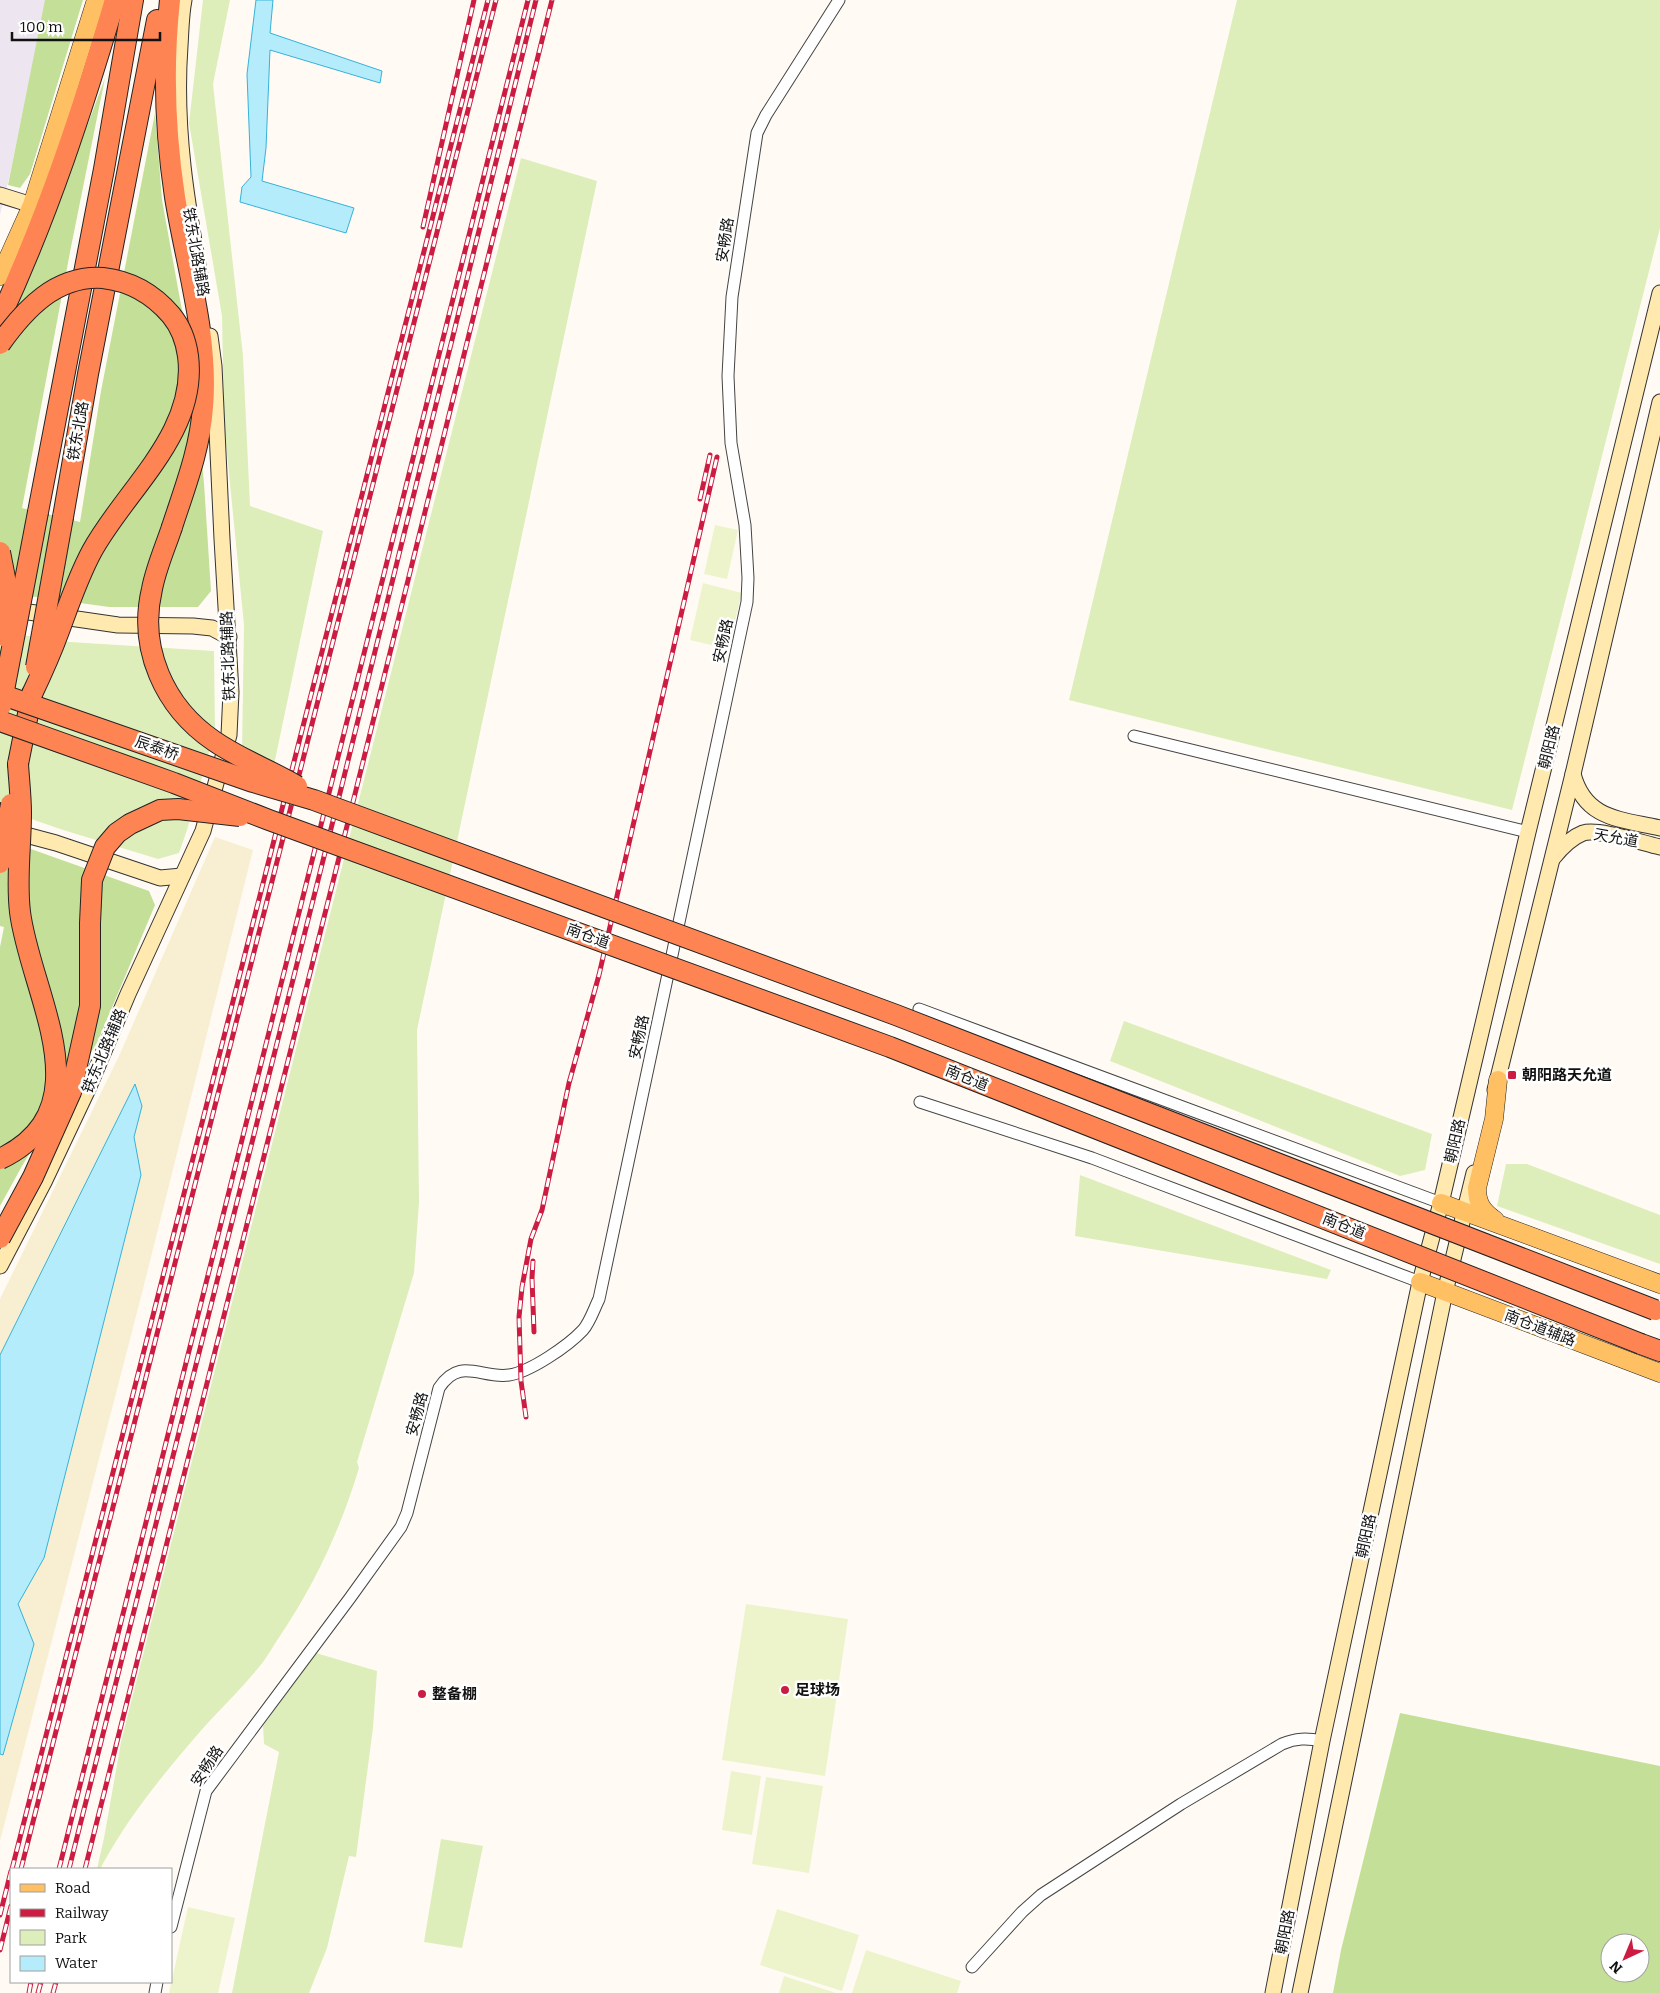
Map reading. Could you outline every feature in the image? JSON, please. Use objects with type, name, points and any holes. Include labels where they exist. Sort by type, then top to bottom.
[{"type":"highway","points":[[0,318],[33,244],[66,155],[115,0]]},
{"type":"highway","name":"铁东北路","points":[[0,714],[3,686],[104,169],[133,0]]},
{"type":"highway","name":"铁东北路","points":[[0,863],[32,694],[88,374],[161,0]]},
{"type":"highway","points":[[170,0],[166,45],[166,100],[170,161],[202,348],[204,406],[194,462],[152,589],[148,630],[153,659],[160,679],[182,714],[197,729],[238,756],[300,788],[314,800],[887,1012],[1657,1311]]},
{"type":"highway","points":[[0,344],[12,327],[45,294],[74,281],[101,278],[136,287],[163,306],[174,319],[182,333],[189,365],[186,397],[178,421],[151,467],[108,526],[88,558],[32,694]]},
{"type":"highway","points":[[0,552],[5,578],[3,686]]},
{"type":"highway","name":"辰泰桥","points":[[3,686],[253,782],[314,800]]},
{"type":"highway","name":"辰泰桥","points":[[0,721],[174,783],[269,820]]},
{"type":"highway","points":[[0,1159],[22,1147],[37,1134],[52,1108],[57,1082],[52,1036],[27,950],[19,908],[21,813],[18,764]]},
{"type":"highway","points":[[0,1238],[49,1145],[74,1083],[90,1006],[91,886],[96,868],[106,847],[117,833],[130,824],[160,810],[178,809],[214,812],[269,820]]},
{"type":"highway","name":"南仓道","points":[[269,820],[890,1047],[1660,1351]]},
{"type":"main road","points":[[0,276],[32,205],[96,0]]},
{"type":"main road","name":"铁东北路辅路","points":[[0,1266],[44,1182],[88,1089],[128,994],[203,831],[229,735],[231,692],[229,637],[222,539],[214,366],[207,309],[185,187],[178,129],[178,75],[184,0]]},
{"type":"main road","points":[[0,195],[32,205]]},
{"type":"main road","name":"朝阳路","points":[[1273,1993],[1322,1741],[1420,1282],[1441,1203],[1528,832],[1660,293]]},
{"type":"main road","name":"朝阳路","points":[[1300,1993],[1445,1292],[1573,774],[1660,402]]},
{"type":"main road","points":[[0,608],[118,625],[212,628],[229,637]]},
{"type":"main road","name":"天允道","points":[[1573,774],[1577,789],[1585,801],[1602,814],[1660,828]]},
{"type":"main road","points":[[0,829],[56,843],[160,878],[182,876]]},
{"type":"main road","name":"天允道","points":[[1552,859],[1563,845],[1582,834],[1593,831],[1660,847]]},
{"type":"main road","points":[[1498,1080],[1494,1120],[1478,1188],[1477,1200],[1488,1215],[1501,1225]]},
{"type":"main road","points":[[1441,1203],[1660,1284]]},
{"type":"main road","name":"南仓道辅路","points":[[1420,1282],[1660,1373]]},
{"type":"main road","points":[[1291,1905],[1318,1911]]},
{"type":"street","name":"安畅路","points":[[172,1923],[206,1791],[350,1598],[400,1527],[407,1513],[439,1388],[446,1378],[461,1371],[510,1375],[548,1359],[583,1329],[599,1299],[747,602],[748,578],[745,525],[731,443],[728,368],[732,297],[758,133],[766,115],[839,0]]},
{"type":"street","points":[[1134,736],[1528,832]]},
{"type":"street","points":[[918,1009],[1441,1203]]},
{"type":"street","points":[[920,1102],[1092,1158],[1420,1282]]},
{"type":"street","points":[[972,1967],[1022,1912],[1041,1895],[1069,1876],[1181,1804],[1282,1744],[1294,1739],[1308,1738],[1322,1741]]},
{"type":"shaded area","points":[[0,0],[46,0],[0,215]]},
{"type":"shaded area","points":[[215,837],[253,850],[143,1289],[0,1841],[0,1299],[119,1056]]},
{"type":"green space","points":[[45,0],[83,0],[30,174],[20,188],[8,185]]},
{"type":"green space","points":[[203,0],[230,0],[213,84],[243,356],[250,506],[323,531],[274,765],[242,752],[244,625],[224,423],[222,316],[189,123]]},
{"type":"green space","points":[[1237,0],[1660,0],[1660,228],[1512,810],[1069,700]]},
{"type":"green space","points":[[105,78],[22,508],[80,522],[101,391],[155,113],[162,200],[181,305],[189,338],[204,483],[211,591],[198,607],[109,607],[0,592],[0,339],[47,234]]},
{"type":"green space","points":[[521,158],[597,181],[417,1030],[419,1202],[414,1273],[357,1462],[359,1468],[352,1490],[316,1576],[293,1616],[262,1663],[162,1777],[135,1812],[101,1868],[97,1868],[121,1742]]},
{"type":"green space","points":[[715,525],[738,530],[727,579],[704,574]]},
{"type":"green space","points":[[703,583],[742,593],[728,649],[690,640]]},
{"type":"green space","points":[[0,632],[70,642],[214,651],[215,731],[179,853],[158,859],[60,829],[0,808]]},
{"type":"green space","points":[[0,838],[149,891],[155,905],[98,1041],[22,1166],[0,1206],[0,947],[4,927],[0,926]]},
{"type":"green space","points":[[1124,1021],[1432,1134],[1425,1170],[1400,1176],[1110,1061]]},
{"type":"green space","points":[[1506,1164],[1527,1164],[1660,1215],[1660,1264],[1497,1206]]},
{"type":"green space","points":[[1080,1175],[1331,1270],[1327,1279],[1075,1236]]},
{"type":"green space","name":"足球场","points":[[746,1604],[848,1619],[825,1776],[722,1760]]},
{"type":"green space","points":[[316,1653],[377,1671],[373,1728],[356,1857],[349,1856],[327,1948],[309,1993],[232,1993],[279,1752],[264,1744],[263,1726]]},
{"type":"green space","points":[[1400,1713],[1660,1766],[1660,1993],[1333,1993],[1341,1950]]},
{"type":"green space","points":[[731,1771],[761,1776],[752,1835],[722,1830]]},
{"type":"green space","points":[[766,1777],[823,1786],[809,1873],[752,1864]]},
{"type":"green space","points":[[441,1839],[483,1846],[462,1948],[424,1942]]},
{"type":"green space","points":[[188,1907],[235,1918],[218,1993],[169,1993]]},
{"type":"green space","points":[[777,1909],[859,1935],[842,1991],[760,1965]]},
{"type":"green space","points":[[866,1950],[961,1981],[957,1993],[852,1993]]},
{"type":"green space","points":[[784,1976],[836,1993],[779,1993]]},
{"type":"water","points":[[256,0],[273,0],[270,33],[382,71],[380,83],[270,50],[266,148],[262,181],[354,208],[346,233],[240,202],[242,187],[251,177],[247,74]]},
{"type":"water","points":[[135,1084],[142,1106],[134,1137],[141,1175],[44,1558],[18,1604],[34,1644],[3,1755],[0,1754],[0,1355]]},
{"type":"railway","points":[[423,227],[474,0]]},
{"type":"railway","points":[[12,1868],[488,0]]},
{"type":"railway","points":[[21,1868],[496,0]]},
{"type":"railway","points":[[59,1868],[528,0]]},
{"type":"railway","points":[[69,1868],[340,793],[536,0]]},
{"type":"railway","points":[[85,1868],[552,0]]},
{"type":"railway","points":[[700,499],[710,455]]},
{"type":"railway","points":[[526,1417],[521,1381],[519,1317],[522,1287],[531,1239],[542,1210],[569,1083],[599,975],[717,457]]},
{"type":"railway","points":[[533,1261],[534,1332]]},
{"type":"railway","points":[[0,1915],[10,1875]]},
{"type":"railway","points":[[0,1950],[10,1910]]},
{"type":"railway","points":[[29,1993],[31,1983]]},
{"type":"railway","points":[[38,1993],[41,1983]]},
{"type":"railway","points":[[53,1993],[56,1983]]},
{"type":"place","name":"朝阳路天允道","points":[[1512,1075]]},
{"type":"place","name":"足球场","points":[[785,1690]]},
{"type":"place","name":"整备棚","points":[[422,1694]]}]
